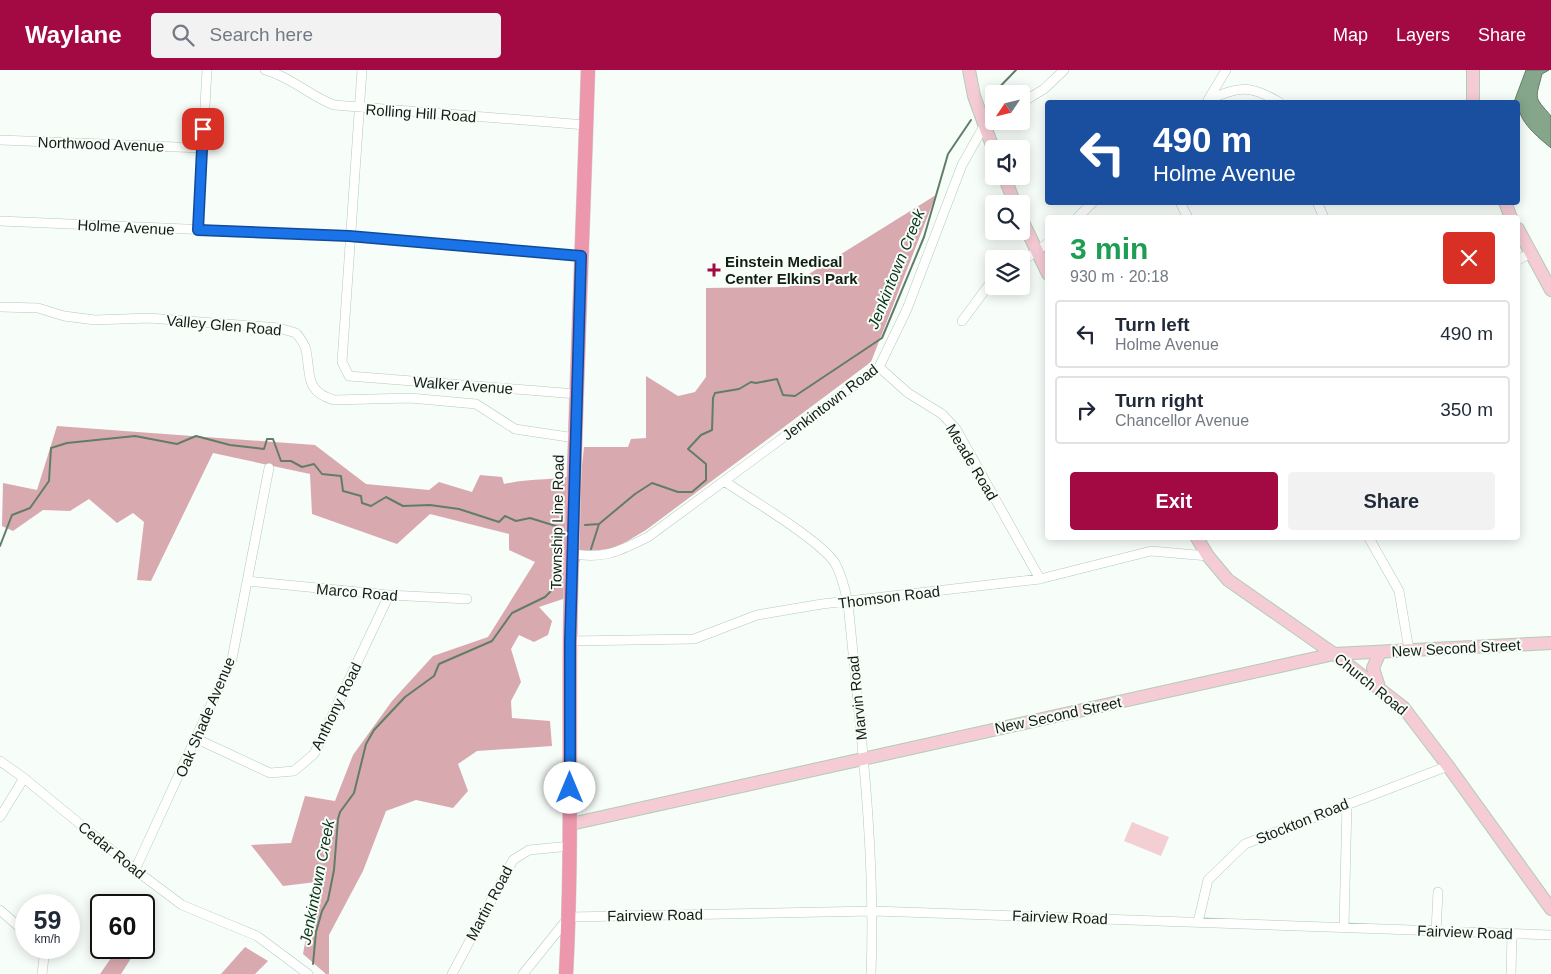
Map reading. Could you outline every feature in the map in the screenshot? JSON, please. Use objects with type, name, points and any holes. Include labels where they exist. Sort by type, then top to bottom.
[{"type":"main road","name":"Township Line Road","points":[[566,974],[571,846],[570,642],[588,70]]},
{"type":"street","points":[[198,230],[207,70]]},
{"type":"street","name":"Rolling Hill Road","points":[[265,70],[288,79],[315,98],[334,106],[586,125]]},
{"type":"street","points":[[349,236],[362,70]]},
{"type":"street","points":[[969,70],[985,112]]},
{"type":"street","points":[[1030,98],[1044,89],[1064,70]]},
{"type":"street","points":[[1207,100],[1226,70]]},
{"type":"street","points":[[1473,100],[1474,70]]},
{"type":"street","points":[[1208,100],[1236,88],[1262,92],[1275,100]]},
{"type":"street","name":"Jenkintown Road","points":[[574,554],[592,557],[611,555],[648,538],[879,367],[907,309],[962,165],[985,129]]},
{"type":"street","name":"Northwood Avenue","points":[[0,140],[202,148]]},
{"type":"street","points":[[1079,215],[1090,205]]},
{"type":"street","name":"Holme Avenue","points":[[0,221],[349,236],[581,256]]},
{"type":"street","points":[[1520,233],[1551,290]]},
{"type":"street","name":"Walker Avenue","points":[[349,236],[342,362],[349,376],[577,394]]},
{"type":"street","points":[[1030,240],[1045,269]]},
{"type":"street","points":[[1030,257],[1045,246]]},
{"type":"street","points":[[1520,259],[1530,253]]},
{"type":"street","points":[[962,321],[985,290]]},
{"type":"street","name":"Valley Glen Road","points":[[0,307],[38,308],[64,316],[95,320],[149,318],[279,328],[296,333],[306,348],[309,382],[324,397],[334,400],[410,398],[476,404],[514,429],[575,438]]},
{"type":"street","name":"Meade Road","points":[[879,367],[908,393],[942,414],[956,429],[1040,579]]},
{"type":"street","name":"Oak Shade Avenue","points":[[136,870],[232,659],[270,468]]},
{"type":"street","name":"Marvin Road","points":[[724,481],[812,542],[834,562],[843,582],[848,603],[863,758],[874,911],[871,974]]},
{"type":"street","name":"Church Road","points":[[1198,540],[1208,556],[1228,580],[1334,654],[1403,706],[1551,909]]},
{"type":"street","points":[[1370,540],[1399,591],[1409,650]]},
{"type":"street","name":"Thomson Road","points":[[570,642],[694,639],[757,615],[822,604],[848,603],[1040,579],[1151,551],[1208,556]]},
{"type":"street","name":"Marco Road","points":[[247,581],[389,595],[467,599]]},
{"type":"street","name":"Anthony Road","points":[[197,739],[270,773],[294,771],[314,754],[389,595]]},
{"type":"street","name":"New Second Street","points":[[570,824],[1334,654],[1551,643]]},
{"type":"street","points":[[1379,688],[1373,668],[1380,652]]},
{"type":"street","name":"Cedar Road","points":[[0,761],[24,778],[136,870],[182,905],[257,936],[308,974]]},
{"type":"street","name":"Stockton Road","points":[[1198,922],[1208,880],[1245,844],[1347,803],[1448,766]]},
{"type":"street","points":[[0,817],[24,778]]},
{"type":"street","points":[[1344,926],[1347,803]]},
{"type":"street","name":"Martin Road","points":[[452,974],[513,860],[529,850],[571,846]]},
{"type":"street","points":[[1436,931],[1438,892]]},
{"type":"street","points":[[0,910],[15,923]]},
{"type":"street","name":"Fairview Road","points":[[569,917],[874,911],[1344,926],[1551,935]]},
{"type":"street","points":[[523,974],[569,917]]},
{"type":"street","points":[[1511,974],[1512,934]]},
{"type":"street","points":[[42,974],[44,959]]},
{"type":"shaded area","points":[[1526,70],[1549,70],[1542,74],[1537,94],[1539,101],[1551,116],[1551,148],[1525,122],[1520,112],[1520,100],[1515,100]]},
{"type":"shaded area","points":[[936,195],[871,362],[646,530],[614,549],[584,551],[563,599],[539,607],[552,621],[548,635],[534,642],[519,635],[511,649],[521,682],[511,701],[512,718],[550,721],[552,746],[477,751],[458,764],[468,791],[453,808],[416,800],[386,811],[363,871],[329,935],[329,974],[326,974],[303,954],[316,882],[283,886],[251,845],[291,843],[305,796],[335,801],[353,755],[392,701],[433,656],[488,637],[535,562],[509,550],[509,534],[430,514],[397,544],[312,514],[310,474],[213,453],[151,581],[137,580],[144,522],[133,513],[117,523],[89,499],[70,511],[43,510],[13,531],[2,526],[3,483],[37,490],[57,426],[315,445],[366,484],[429,490],[439,482],[472,492],[480,475],[502,477],[504,484],[562,478],[581,474],[584,447],[628,447],[631,439],[646,438],[646,376],[678,396],[695,392],[706,377],[706,288],[788,287]]},
{"type":"shaded area","points":[[1132,822],[1169,837],[1161,856],[1124,841]]},
{"type":"shaded area","points":[[245,947],[268,961],[255,974],[221,974]]},
{"type":"shaded area","points":[[110,959],[131,959],[121,974],[100,974]]},
{"type":"waterway","name":"Jenkintown Creek","points":[[1002,85],[1016,70]]},
{"type":"waterway","name":"Jenkintown Creek","points":[[591,549],[599,524],[635,494],[652,483],[678,492],[692,492],[706,480],[706,464],[688,449],[701,435],[712,430],[713,398],[715,393],[739,389],[751,382],[756,383],[777,379],[783,395],[795,396],[882,338],[924,237],[948,154],[971,120]]},
{"type":"waterway","points":[[0,546],[12,515],[30,508],[49,481],[51,448],[67,443],[135,436],[177,444],[196,436],[230,445],[264,449],[267,439],[273,439],[281,461],[291,461],[302,467],[314,464],[322,474],[341,476],[343,491],[361,496],[362,503],[371,506],[386,497],[403,506],[430,505],[459,509],[499,522],[505,516],[516,521],[530,518],[559,527]]},
{"type":"waterway","points":[[585,525],[599,524]]},
{"type":"waterway","name":"Jenkintown Creek","points":[[313,964],[316,932],[322,911],[328,900],[334,870],[338,819],[340,812],[354,793],[366,744],[374,730],[405,697],[434,676],[439,664],[492,641],[512,613],[545,597],[563,579]]},
{"type":"place","name":"Einstein Medical Center Elkins Park","points":[[714,270]]},
{"type":"route","points":[[203,129],[198,230],[349,236],[581,256],[570,642],[570,788]]}]
